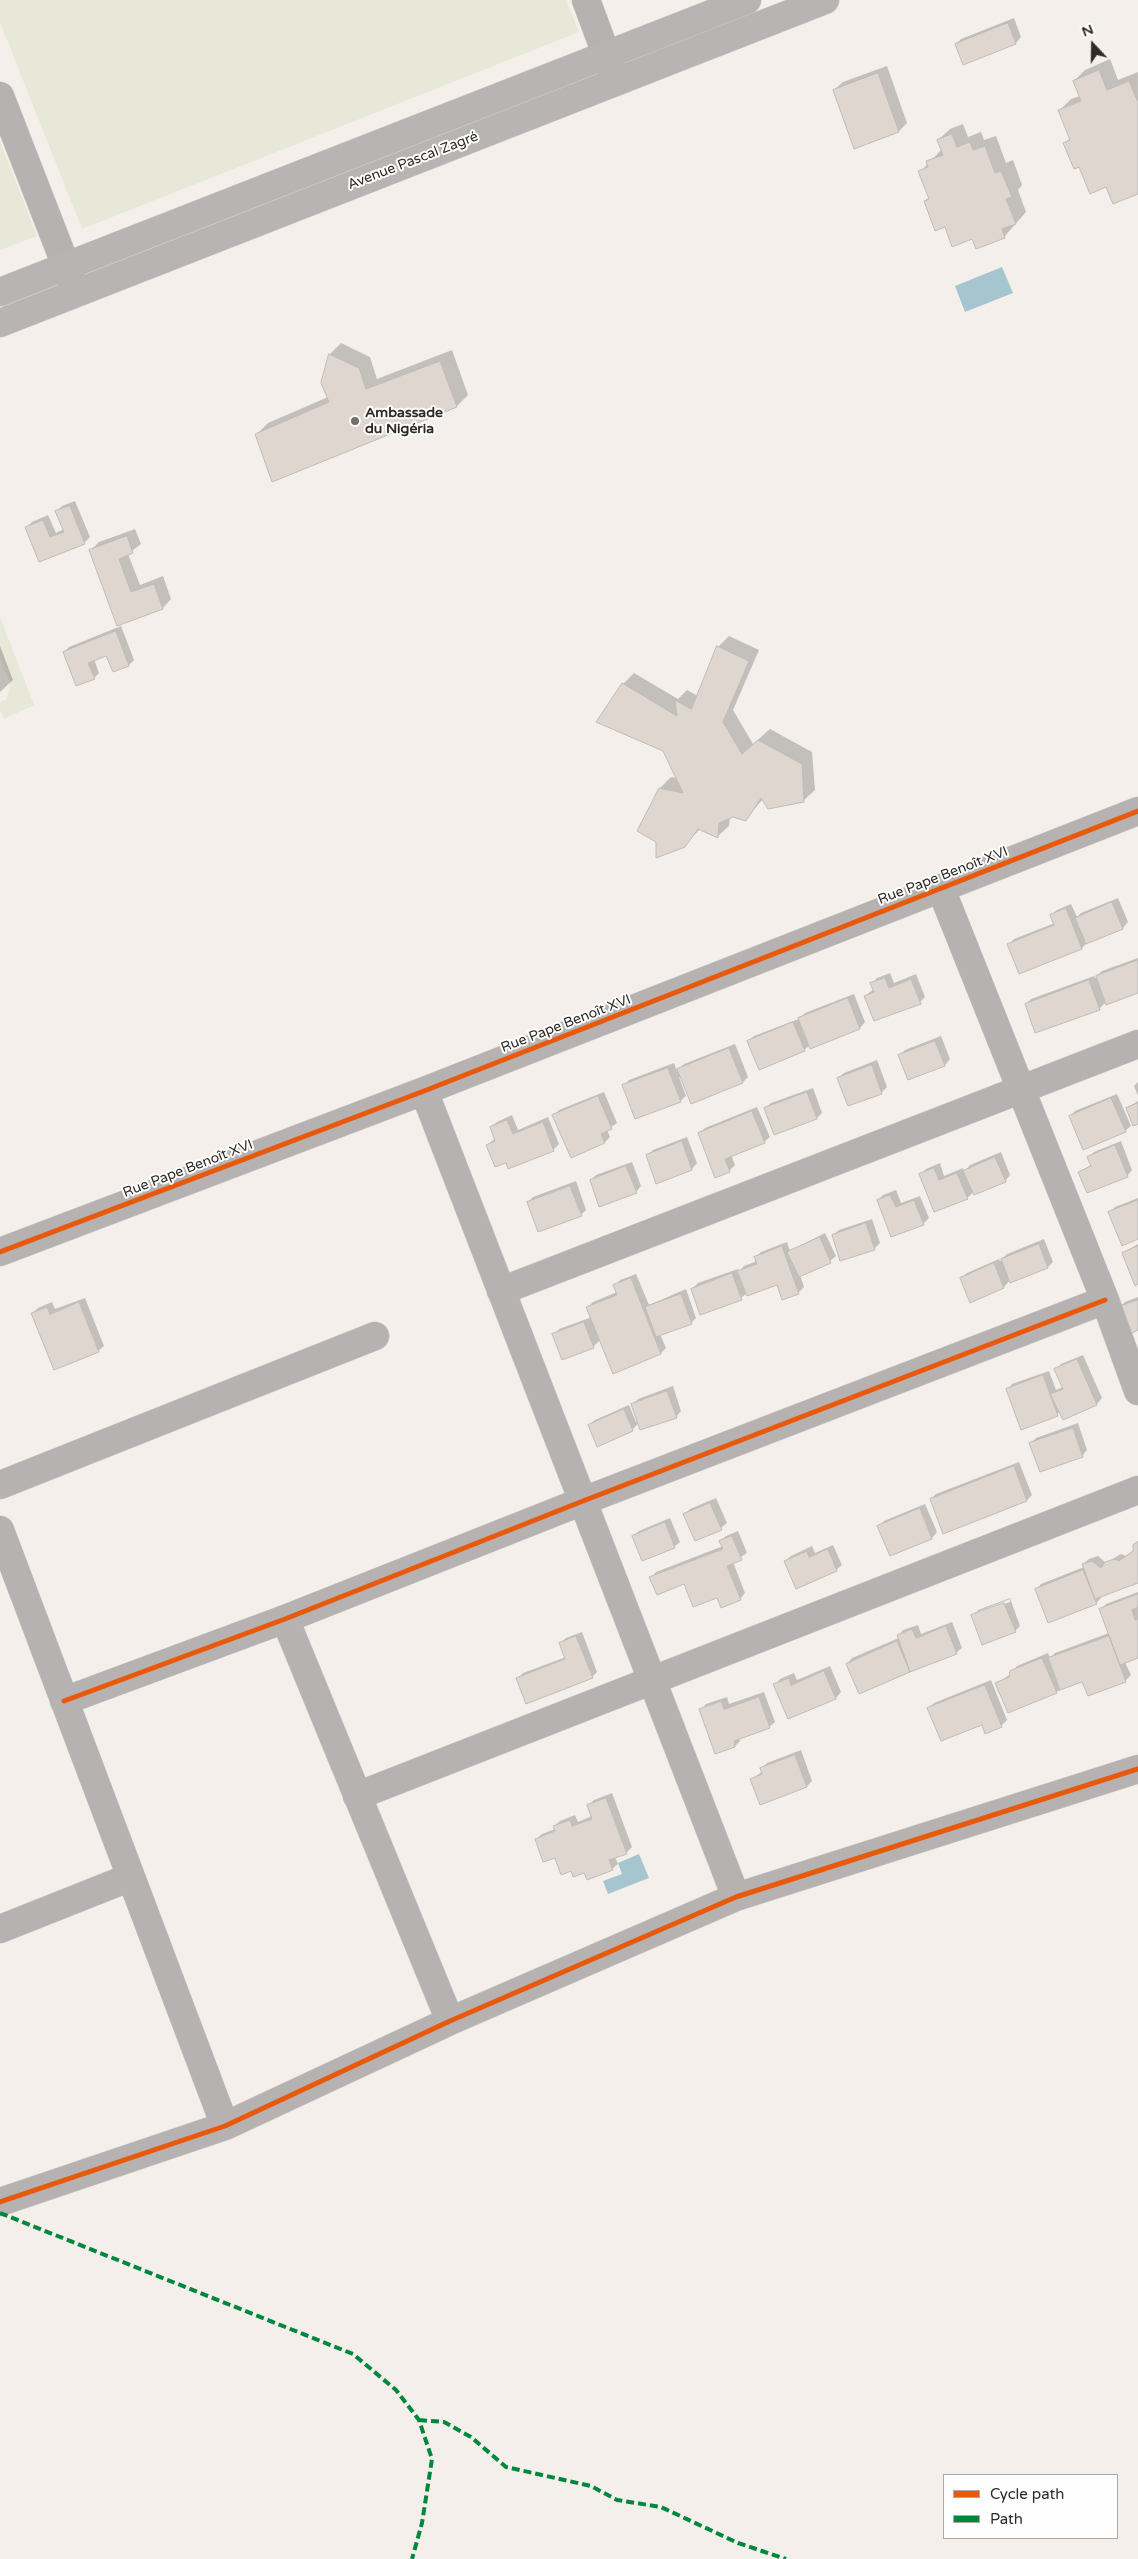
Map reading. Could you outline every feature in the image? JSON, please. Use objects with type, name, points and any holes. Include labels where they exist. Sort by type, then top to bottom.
[{"type":"main road","name":"Avenue Pascal Zagré","points":[[0,292],[747,0]]},
{"type":"main road","name":"Avenue Pascal Zagré","points":[[0,323],[825,0]]},
{"type":"street","points":[[586,0],[617,82]]},
{"type":"street","points":[[0,96],[76,293]]},
{"type":"street","name":"Rue Pape Benoît XVI","points":[[0,1252],[424,1091],[1138,811]]},
{"type":"street","points":[[941,889],[1106,1300],[1138,1391]]},
{"type":"street","points":[[501,1291],[1138,1044]]},
{"type":"street","points":[[424,1091],[736,1897]]},
{"type":"street","points":[[64,1701],[285,1619],[583,1501],[1106,1300]]},
{"type":"street","points":[[0,1485],[374,1336]]},
{"type":"street","points":[[357,1796],[1138,1490]]},
{"type":"street","points":[[0,1530],[225,2126]]},
{"type":"street","points":[[285,1619],[450,2021]]},
{"type":"street","points":[[0,2202],[225,2126],[450,2021],[736,1897],[1138,1769]]},
{"type":"street","points":[[0,1929],[130,1877]]},
{"type":"green space","points":[[0,0],[566,0],[579,32],[82,229],[0,22]]},
{"type":"green space","points":[[0,141],[37,236],[0,250]]},
{"type":"green space","points":[[0,617],[34,705],[4,719],[0,710],[0,702],[7,699],[10,683],[0,659]]},
{"type":"water","points":[[1002,267],[1013,293],[965,312],[955,286]]},
{"type":"water","points":[[639,1854],[649,1878],[608,1894],[603,1881],[622,1874],[618,1863]]},
{"type":"building","points":[[1008,23],[1016,44],[963,65],[955,44]]},
{"type":"building","points":[[1099,70],[1107,90],[1129,81],[1138,102],[1138,194],[1113,204],[1106,187],[1090,194],[1079,167],[1074,169],[1063,143],[1070,140],[1058,110],[1081,101],[1073,81]]},
{"type":"building","points":[[878,73],[899,132],[854,149],[833,90]]},
{"type":"building","points":[[952,134],[957,147],[970,142],[973,150],[985,146],[995,173],[1001,171],[1012,197],[1006,199],[1016,224],[1002,229],[1005,238],[976,249],[972,239],[952,247],[945,227],[935,231],[924,201],[929,199],[918,171],[928,167],[926,161],[943,155],[937,140]]},
{"type":"building","name":"Ambassade du Nigéria","points":[[329,354],[359,368],[366,389],[440,361],[457,407],[272,482],[255,434],[329,402],[321,383]]},
{"type":"building","points":[[70,506],[85,544],[39,562],[25,527],[43,520],[50,537],[64,532],[55,511]]},
{"type":"building","points":[[127,536],[133,553],[119,559],[131,592],[154,584],[163,609],[117,626],[89,550]]},
{"type":"building","points":[[116,631],[129,666],[113,672],[106,656],[88,663],[95,679],[76,686],[63,652]]},
{"type":"building","points":[[717,646],[749,661],[723,722],[742,754],[758,740],[802,764],[804,802],[768,809],[761,798],[746,821],[733,817],[719,823],[718,838],[698,829],[685,847],[656,858],[656,842],[637,831],[659,788],[683,793],[663,751],[596,722],[622,683],[677,716],[675,700],[691,709]]},
{"type":"building","points":[[1112,902],[1123,929],[1086,944],[1075,918]]},
{"type":"building","points":[[1066,908],[1082,949],[1019,974],[1007,944],[1054,925],[1050,915]]},
{"type":"building","points":[[1138,960],[1138,993],[1106,1005],[1096,976]]},
{"type":"building","points":[[885,978],[889,988],[911,979],[921,1004],[874,1021],[864,996],[874,992],[870,983]]},
{"type":"building","points":[[1089,980],[1100,1010],[1035,1033],[1025,1004]]},
{"type":"building","points":[[848,998],[860,1029],[810,1049],[798,1018]]},
{"type":"building","points":[[793,1022],[805,1051],[759,1070],[747,1041]]},
{"type":"building","points":[[935,1041],[945,1066],[908,1080],[898,1055]]},
{"type":"building","points":[[729,1048],[743,1083],[691,1104],[677,1069]]},
{"type":"building","points":[[872,1065],[882,1094],[848,1106],[837,1078]]},
{"type":"building","points":[[668,1068],[681,1102],[635,1119],[622,1085]]},
{"type":"building","points":[[807,1092],[817,1119],[774,1135],[764,1108]]},
{"type":"building","points":[[598,1096],[612,1129],[601,1134],[605,1143],[571,1158],[552,1115]]},
{"type":"building","points":[[1111,1098],[1126,1132],[1083,1150],[1069,1116]]},
{"type":"building","points":[[1138,1103],[1138,1124],[1133,1126],[1126,1108]]},
{"type":"building","points":[[752,1111],[765,1143],[725,1159],[730,1172],[715,1178],[698,1133]]},
{"type":"building","points":[[507,1120],[513,1134],[543,1122],[554,1151],[508,1169],[506,1163],[495,1167],[486,1145],[495,1141],[490,1127]]},
{"type":"building","points":[[682,1141],[692,1170],[656,1184],[646,1155]]},
{"type":"building","points":[[1115,1145],[1128,1177],[1087,1193],[1078,1172],[1091,1166],[1087,1157]]},
{"type":"building","points":[[995,1157],[1006,1182],[974,1195],[963,1171]]},
{"type":"building","points":[[626,1166],[637,1193],[599,1207],[590,1180]]},
{"type":"building","points":[[934,1168],[939,1180],[957,1173],[968,1199],[934,1212],[919,1174]]},
{"type":"building","points":[[570,1186],[582,1216],[538,1232],[527,1202]]},
{"type":"building","points":[[890,1195],[896,1207],[914,1200],[924,1225],[891,1237],[877,1200]]},
{"type":"building","points":[[1138,1200],[1138,1239],[1122,1246],[1108,1212]]},
{"type":"building","points":[[866,1223],[875,1250],[840,1261],[832,1235]]},
{"type":"building","points":[[820,1237],[831,1263],[799,1277],[787,1252]]},
{"type":"building","points":[[1039,1244],[1048,1268],[1010,1283],[1001,1259]]},
{"type":"building","points":[[782,1246],[799,1294],[782,1300],[777,1285],[747,1296],[737,1271],[757,1264],[754,1257]]},
{"type":"building","points":[[1138,1246],[1138,1284],[1135,1286],[1122,1253]]},
{"type":"building","points":[[994,1263],[1004,1288],[970,1303],[960,1278]]},
{"type":"building","points":[[732,1273],[742,1300],[700,1315],[691,1289]]},
{"type":"building","points":[[631,1278],[661,1354],[613,1374],[586,1307],[617,1295],[613,1285]]},
{"type":"building","points":[[681,1294],[692,1324],[656,1337],[645,1307]]},
{"type":"building","points":[[1138,1300],[1138,1330],[1128,1335],[1118,1307]]},
{"type":"building","points":[[79,1302],[99,1352],[54,1370],[31,1313],[47,1307],[50,1314]]},
{"type":"building","points":[[584,1322],[594,1348],[562,1360],[552,1334]]},
{"type":"building","points":[[1077,1359],[1097,1405],[1063,1420],[1050,1394],[1063,1389],[1054,1369]]},
{"type":"building","points":[[1043,1375],[1058,1416],[1021,1430],[1006,1389]]},
{"type":"building","points":[[667,1391],[677,1418],[640,1430],[631,1404]]},
{"type":"building","points":[[624,1409],[633,1431],[597,1447],[588,1425]]},
{"type":"building","points":[[1073,1428],[1083,1457],[1040,1472],[1029,1443]]},
{"type":"building","points":[[1014,1466],[1027,1501],[943,1534],[930,1499]]},
{"type":"building","points":[[710,1503],[722,1530],[695,1541],[683,1514]]},
{"type":"building","points":[[920,1508],[932,1539],[890,1556],[877,1526]]},
{"type":"building","points":[[665,1522],[675,1548],[642,1561],[632,1536]]},
{"type":"building","points":[[732,1536],[742,1560],[727,1566],[741,1600],[721,1608],[717,1598],[693,1607],[684,1584],[657,1595],[649,1577],[723,1549],[719,1541]]},
{"type":"building","points":[[1138,1542],[1138,1583],[1095,1599],[1082,1564],[1092,1561],[1101,1568],[1105,1562],[1115,1559],[1119,1561],[1133,1551],[1133,1545]]},
{"type":"building","points":[[828,1549],[837,1571],[796,1589],[784,1561],[807,1551],[809,1557]]},
{"type":"building","points":[[1083,1570],[1097,1604],[1048,1623],[1035,1589]]},
{"type":"building","points":[[1138,1594],[1138,1607],[1132,1610],[1135,1620],[1138,1619],[1138,1658],[1120,1665],[1099,1609]]},
{"type":"building","points":[[1004,1603],[1016,1632],[982,1645],[971,1615]]},
{"type":"building","points":[[946,1626],[957,1654],[910,1672],[897,1635],[912,1629],[916,1638]]},
{"type":"building","points":[[576,1636],[593,1678],[526,1704],[516,1678],[565,1659],[559,1643]]},
{"type":"building","points":[[1109,1636],[1126,1682],[1088,1696],[1082,1682],[1060,1690],[1048,1658]]},
{"type":"building","points":[[897,1641],[910,1672],[859,1694],[846,1664]]},
{"type":"building","points":[[1042,1658],[1057,1693],[1008,1713],[995,1683],[1009,1677],[1010,1671]]},
{"type":"building","points":[[824,1671],[836,1699],[788,1719],[773,1684],[789,1678],[791,1685]]},
{"type":"building","points":[[985,1685],[1002,1727],[985,1734],[982,1725],[941,1741],[927,1708]]},
{"type":"building","points":[[759,1697],[770,1728],[734,1741],[735,1747],[715,1754],[699,1709],[721,1701],[724,1709]]},
{"type":"building","points":[[795,1755],[807,1787],[760,1805],[750,1779],[762,1774],[760,1768]]},
{"type":"building","points":[[606,1798],[627,1854],[609,1860],[613,1870],[587,1880],[584,1873],[573,1877],[571,1871],[561,1875],[555,1858],[543,1862],[535,1839],[555,1831],[553,1826],[570,1820],[572,1826],[592,1819],[587,1805]]},
{"type":"marked path","points":[[0,2213],[353,2354],[396,2390],[419,2420],[432,2459],[422,2523],[412,2559]]},
{"type":"marked path","points":[[419,2420],[444,2422],[471,2437],[506,2467],[591,2486],[617,2500],[661,2507],[738,2543],[786,2559]]},
{"type":"cycle path","points":[[0,1252],[424,1091],[1138,811]]},
{"type":"cycle path","points":[[64,1701],[285,1619],[583,1501],[1105,1300]]},
{"type":"cycle path","points":[[0,2202],[225,2126],[450,2021],[736,1897],[1138,1769]]},
{"type":"place","name":"Ambassade du Nigéria","points":[[355,421]]}]
